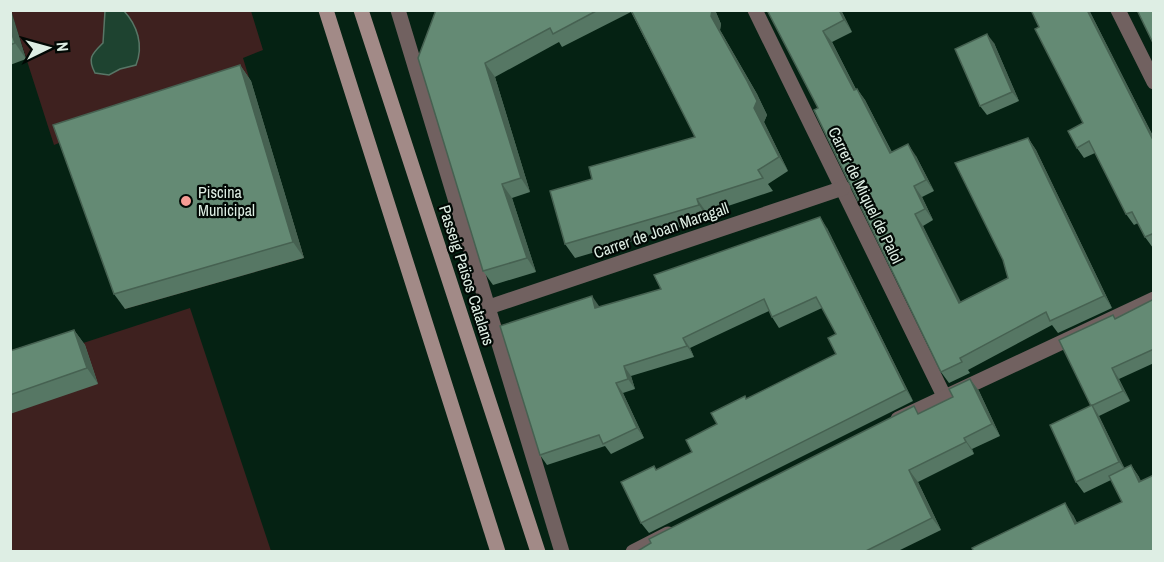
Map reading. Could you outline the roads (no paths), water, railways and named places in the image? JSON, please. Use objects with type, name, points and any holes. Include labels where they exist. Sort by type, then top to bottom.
[{"type":"main road","points":[[326,10],[498,552]]},
{"type":"main road","name":"Passeig Països Catalans","points":[[361,10],[538,552]]},
{"type":"street","name":"Carrer de Miquel de Palol","points":[[755,10],[944,396]]},
{"type":"street","points":[[1118,10],[1154,82]]},
{"type":"street","name":"Passeig Països Catalans","points":[[399,11],[562,552]]},
{"type":"street","name":"Carrer de Joan Maragall","points":[[489,307],[843,188]]},
{"type":"street","points":[[879,428],[1154,299]]},
{"type":"street","points":[[633,552],[686,525]]},
{"type":"place","name":"Piscina Municipal","points":[[186,201]]}]
